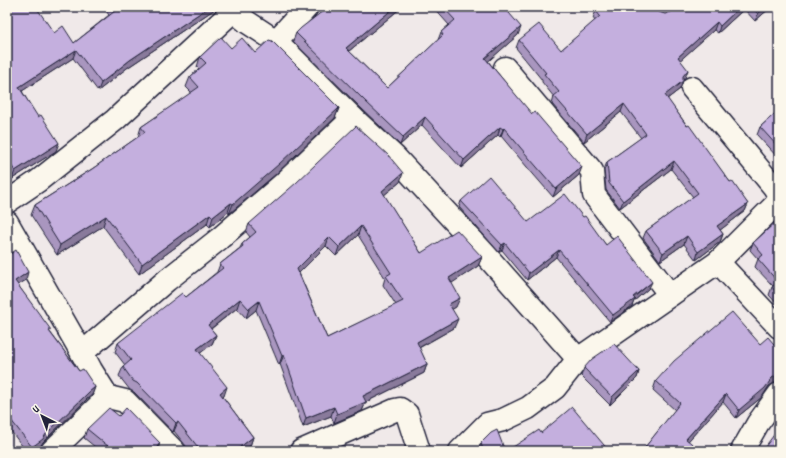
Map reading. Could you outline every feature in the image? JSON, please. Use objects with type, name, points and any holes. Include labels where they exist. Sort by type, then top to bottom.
[{"type":"street","points":[[276,40],[308,7]]},
{"type":"street","points":[[7,202],[38,181],[115,120],[231,9],[247,22],[276,40],[353,118],[395,157],[483,252],[578,359]]},
{"type":"street","points":[[505,68],[592,171],[594,195],[670,295]]},
{"type":"street","points":[[460,451],[487,424],[503,420],[528,408],[555,388],[578,359],[718,262],[776,204],[779,196],[774,187],[692,88]]},
{"type":"street","points":[[82,353],[284,183],[353,118]]},
{"type":"street","points":[[7,222],[91,370],[108,397],[124,401],[174,451]]},
{"type":"street","points":[[718,262],[779,327]]},
{"type":"street","points":[[742,451],[758,424],[779,394]]},
{"type":"street","points":[[52,451],[108,397]]},
{"type":"street","points":[[300,451],[400,409],[407,414],[419,451]]},
{"type":"building","points":[[7,7],[36,7],[54,33],[63,26],[74,43],[115,11],[112,7],[209,7],[130,60],[101,83],[76,50],[19,87],[38,117],[41,115],[59,143],[15,171],[7,159]]},
{"type":"building","points":[[328,7],[395,7],[346,48],[387,88],[443,35],[441,32],[455,20],[443,7],[504,7],[521,27],[485,58],[532,114],[535,112],[582,167],[556,189],[504,128],[503,129],[500,127],[464,160],[425,117],[403,137],[296,33]]},
{"type":"building","points":[[600,7],[654,7],[659,12],[665,14],[671,12],[677,7],[740,7],[720,26],[717,22],[678,57],[688,70],[683,76],[683,81],[665,95],[687,126],[689,125],[730,182],[732,181],[748,204],[717,226],[723,234],[698,252],[687,236],[663,253],[646,231],[698,193],[674,161],[623,201],[609,183],[607,162],[646,134],[624,104],[587,134],[554,96],[559,92],[544,74],[546,73],[519,40],[539,24],[561,50],[600,16],[596,11]]},
{"type":"building","points":[[752,7],[765,7],[758,14]]},
{"type":"building","points":[[221,37],[231,48],[242,38],[255,53],[269,40],[272,41],[339,108],[279,164],[233,204],[231,203],[213,217],[210,214],[142,264],[106,216],[60,245],[35,205],[92,169],[145,132],[141,127],[199,87],[190,77],[206,63],[200,57]]},
{"type":"building","points":[[779,110],[779,148],[760,127]]},
{"type":"building","points":[[356,126],[388,155],[403,173],[382,191],[421,253],[457,230],[482,257],[449,278],[460,298],[449,304],[458,319],[417,342],[427,364],[363,396],[366,402],[337,414],[334,407],[306,418],[284,355],[282,356],[259,301],[249,309],[240,299],[208,325],[216,335],[197,349],[227,387],[220,393],[253,437],[235,451],[201,451],[178,422],[176,423],[137,383],[133,381],[123,367],[131,360],[118,343],[182,293],[186,297],[223,268],[220,264],[243,246],[242,244],[256,232],[249,224],[296,183]],"holes":[[[361,226],[391,273],[386,276],[403,301],[327,338],[297,269],[329,237],[339,247]]]},
{"type":"building","points":[[489,176],[528,222],[565,194],[583,217],[585,216],[606,245],[617,236],[652,282],[633,297],[635,299],[613,315],[559,250],[529,273],[505,243],[502,245],[461,201]]},
{"type":"building","points":[[779,219],[779,296],[772,287],[778,282],[758,259],[763,255],[753,243]]},
{"type":"building","points":[[16,250],[28,272],[15,281],[51,330],[49,331],[79,371],[83,369],[95,387],[46,434],[43,439],[32,447],[7,415],[7,256]]},
{"type":"building","points":[[732,312],[760,344],[768,337],[779,350],[779,374],[772,378],[765,388],[739,410],[726,394],[686,439],[701,451],[642,451],[680,403],[656,381],[674,361]]},
{"type":"building","points":[[614,344],[639,371],[612,397],[584,368],[592,359]]},
{"type":"building","points":[[572,407],[609,451],[507,451],[539,430],[541,433]]},
{"type":"building","points":[[109,408],[119,416],[126,408],[160,443],[154,451],[114,451],[87,429]]},
{"type":"building","points":[[779,428],[779,451],[762,451]]},
{"type":"building","points":[[497,430],[505,451],[481,451],[483,450],[481,443],[491,433]]}]
